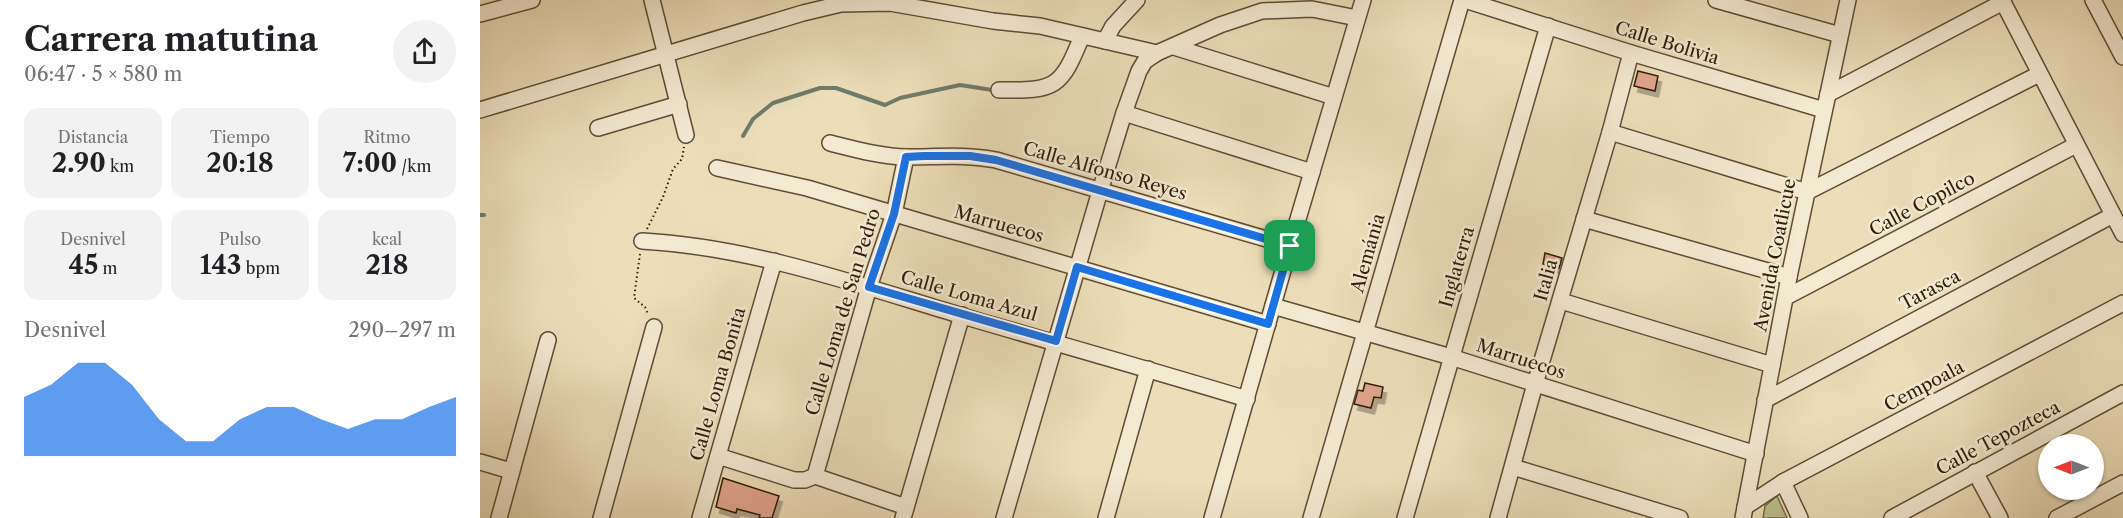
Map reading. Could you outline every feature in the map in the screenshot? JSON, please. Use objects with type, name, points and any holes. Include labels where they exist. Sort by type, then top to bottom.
[{"type":"street","points":[[480,14],[532,0]]},
{"type":"street","points":[[652,0],[686,135]]},
{"type":"street","points":[[1106,40],[1113,26],[1137,0]]},
{"type":"street","points":[[1212,518],[1363,0]]},
{"type":"street","name":"Calle Bolivia","points":[[1464,0],[1630,53],[1824,110]]},
{"type":"street","name":"Alemánia","points":[[1311,518],[1464,0]]},
{"type":"street","points":[[1716,0],[1840,35]]},
{"type":"street","name":"Avenida Coatlicue","points":[[1744,512],[1789,277],[1848,0]]},
{"type":"street","points":[[2093,0],[2123,57]]},
{"type":"street","points":[[1828,94],[2002,1],[2123,234]]},
{"type":"street","points":[[480,110],[803,13],[841,4],[935,5],[993,21],[1040,26],[1157,53]]},
{"type":"street","points":[[1004,518],[1100,190],[1124,113],[1139,71],[1145,61],[1157,53],[1220,25],[1262,11],[1312,9],[1358,18]]},
{"type":"street","name":"Inglaterra","points":[[1405,518],[1548,26]]},
{"type":"street","points":[[999,90],[1037,89],[1057,82],[1069,67],[1082,36]]},
{"type":"street","points":[[1174,46],[1334,97]]},
{"type":"street","name":"Italia","points":[[1498,518],[1535,384],[1610,132],[1630,53]]},
{"type":"street","points":[[1610,132],[1807,192],[2039,74]]},
{"type":"street","points":[[598,128],[679,104]]},
{"type":"street","points":[[1124,113],[1312,172]]},
{"type":"street","name":"Calle Alfonso Reyes","points":[[830,143],[856,150],[906,157],[982,157],[1290,246]]},
{"type":"street","name":"Calle Copilco","points":[[1786,297],[2076,145]]},
{"type":"street","name":"Calle Loma de San Pedro","points":[[815,476],[869,287],[894,214],[906,157]]},
{"type":"street","name":"Marruecos","points":[[717,168],[807,188],[1268,324]]},
{"type":"street","name":"Tarasca","points":[[1766,400],[2113,215]]},
{"type":"street","points":[[1584,219],[1789,277]]},
{"type":"street","name":"Calle Loma Azul","points":[[642,241],[696,245],[774,261],[1056,341],[1247,399]]},
{"type":"street","name":"Calle Loma Bonita","points":[[700,518],[774,261]]},
{"type":"street","points":[[1561,301],[1772,365]]},
{"type":"street","name":"Cempoala","points":[[1744,512],[1783,482],[2123,303]]},
{"type":"street","name":"Marruecos","points":[[1273,306],[1452,357],[1756,454]]},
{"type":"street","points":[[718,456],[794,480],[805,480],[815,476],[905,512],[962,315]]},
{"type":"street","points":[[601,518],[654,327]]},
{"type":"street","points":[[498,518],[548,340]]},
{"type":"street","points":[[1106,518],[1148,369]]},
{"type":"street","name":"Calle Tepozteca","points":[[1892,518],[2123,393]]},
{"type":"street","points":[[480,462],[511,471]]},
{"type":"street","points":[[1513,468],[1680,518]]},
{"type":"street","points":[[1975,472],[2000,518]]},
{"type":"street","points":[[1783,482],[1800,518]]},
{"type":"street","points":[[2057,518],[2123,483]]},
{"type":"green space","points":[[1777,496],[1787,518],[1763,518],[1765,506]]},
{"type":"building","points":[[1638,71],[1658,76],[1655,91],[1634,86]]},
{"type":"building","points":[[1545,253],[1562,258],[1559,268],[1543,264]]},
{"type":"building","points":[[1365,383],[1383,387],[1381,398],[1374,397],[1371,408],[1354,404],[1358,390],[1363,391]]},
{"type":"building","points":[[723,478],[779,496],[772,518],[759,518],[760,515],[737,509],[736,513],[716,507]]},
{"type":"waterway","points":[[743,136],[753,119],[773,103],[820,88],[836,88],[885,105],[900,98],[960,85],[992,90]]},
{"type":"route","points":[[970,156],[996,160],[1290,246],[1268,324],[1077,267],[1056,341],[869,287],[894,214],[906,157],[970,156]]}]
